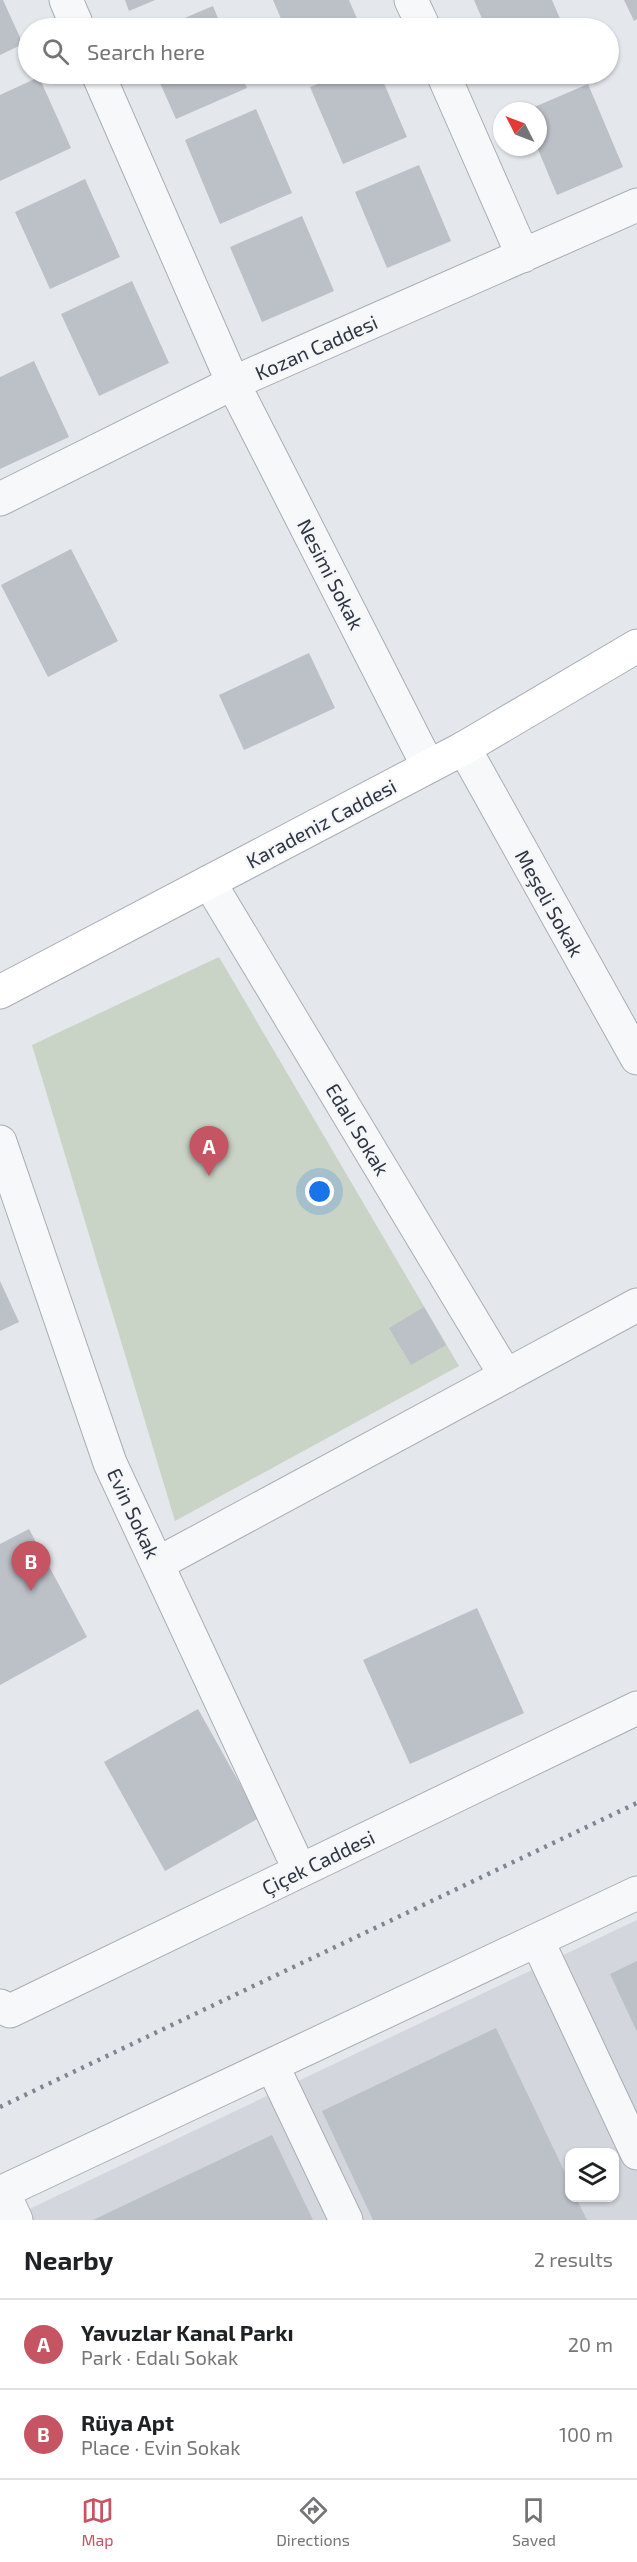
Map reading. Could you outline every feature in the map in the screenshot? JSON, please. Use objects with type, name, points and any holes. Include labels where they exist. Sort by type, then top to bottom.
[{"type":"street","points":[[66,0],[74,18]]},
{"type":"street","points":[[411,0],[419,18]]},
{"type":"street","name":"Nesimi Sokak","points":[[102,84],[233,383],[428,766]]},
{"type":"street","points":[[447,84],[522,256]]},
{"type":"street","name":"Kozan Caddesi","points":[[0,500],[233,383],[637,206]]},
{"type":"street","name":"Karadeniz Caddesi","points":[[0,992],[464,748],[637,646]]},
{"type":"street","name":"Meşeli Sokak","points":[[464,748],[637,1058]]},
{"type":"street","name":"Edalı Sokak","points":[[209,882],[506,1376]]},
{"type":"street","name":"Evin Sokak","points":[[0,1142],[110,1463],[300,1871]]},
{"type":"street","points":[[157,1564],[637,1305]]},
{"type":"street","name":"Çiçek Caddesi","points":[[0,2006],[10,2011],[637,1708]]},
{"type":"street","points":[[6,2202],[272,2065],[637,1893]]},
{"type":"street","points":[[537,1940],[637,2153]]},
{"type":"street","points":[[272,2065],[346,2220]]},
{"type":"shaded area","points":[[637,1920],[637,2220],[6,2220]]},
{"type":"green space","points":[[219,957],[459,1366],[175,1521],[32,1045]]},
{"type":"building","points":[[0,0],[3,0],[18,33],[18,46],[0,55]]},
{"type":"building","points":[[125,0],[155,0],[129,11]]},
{"type":"building","points":[[273,0],[349,0],[357,18],[281,18]]},
{"type":"building","points":[[474,0],[552,0],[560,18],[482,18]]},
{"type":"building","points":[[624,0],[637,0],[637,19],[634,21]]},
{"type":"building","points":[[213,6],[218,18],[185,18]]},
{"type":"building","points":[[24,84],[42,84],[71,148],[0,181],[0,95]]},
{"type":"building","points":[[160,84],[245,84],[247,88],[176,119]]},
{"type":"building","points":[[318,84],[384,84],[407,137],[343,164],[310,87]]},
{"type":"building","points":[[588,84],[623,167],[557,195],[541,156],[547,156],[546,102]]},
{"type":"building","points":[[256,109],[292,193],[220,224],[185,140]]},
{"type":"building","points":[[419,165],[451,241],[387,268],[355,192]]},
{"type":"building","points":[[85,179],[120,257],[50,289],[15,212]]},
{"type":"building","points":[[302,216],[334,291],[262,322],[230,247]]},
{"type":"building","points":[[132,281],[169,363],[99,396],[61,314]]},
{"type":"building","points":[[34,361],[69,437],[0,469],[0,377]]},
{"type":"building","points":[[71,549],[118,641],[48,677],[1,585]]},
{"type":"building","points":[[309,653],[335,708],[244,750],[219,695]]},
{"type":"building","points":[[0,1281],[19,1322],[0,1331]]},
{"type":"building","points":[[424,1307],[446,1345],[411,1365],[389,1328]]},
{"type":"building","points":[[29,1529],[87,1637],[0,1685],[0,1544]]},
{"type":"building","points":[[477,1608],[524,1713],[410,1764],[363,1660]]},
{"type":"building","points":[[198,1709],[259,1818],[165,1871],[104,1762]]},
{"type":"building","points":[[637,1961],[637,2032],[610,1974]]},
{"type":"building","points":[[496,2028],[565,2173],[565,2202],[578,2202],[587,2220],[373,2220],[322,2111]]},
{"type":"building","points":[[272,2135],[313,2220],[93,2220]]},
{"type":"railway","points":[[0,2107],[637,1803]]},
{"type":"place","name":"Yavuzlar Kanal Parkı","points":[[209,1176]]},
{"type":"place","name":"Rüya Apt","points":[[31,1591]]}]
